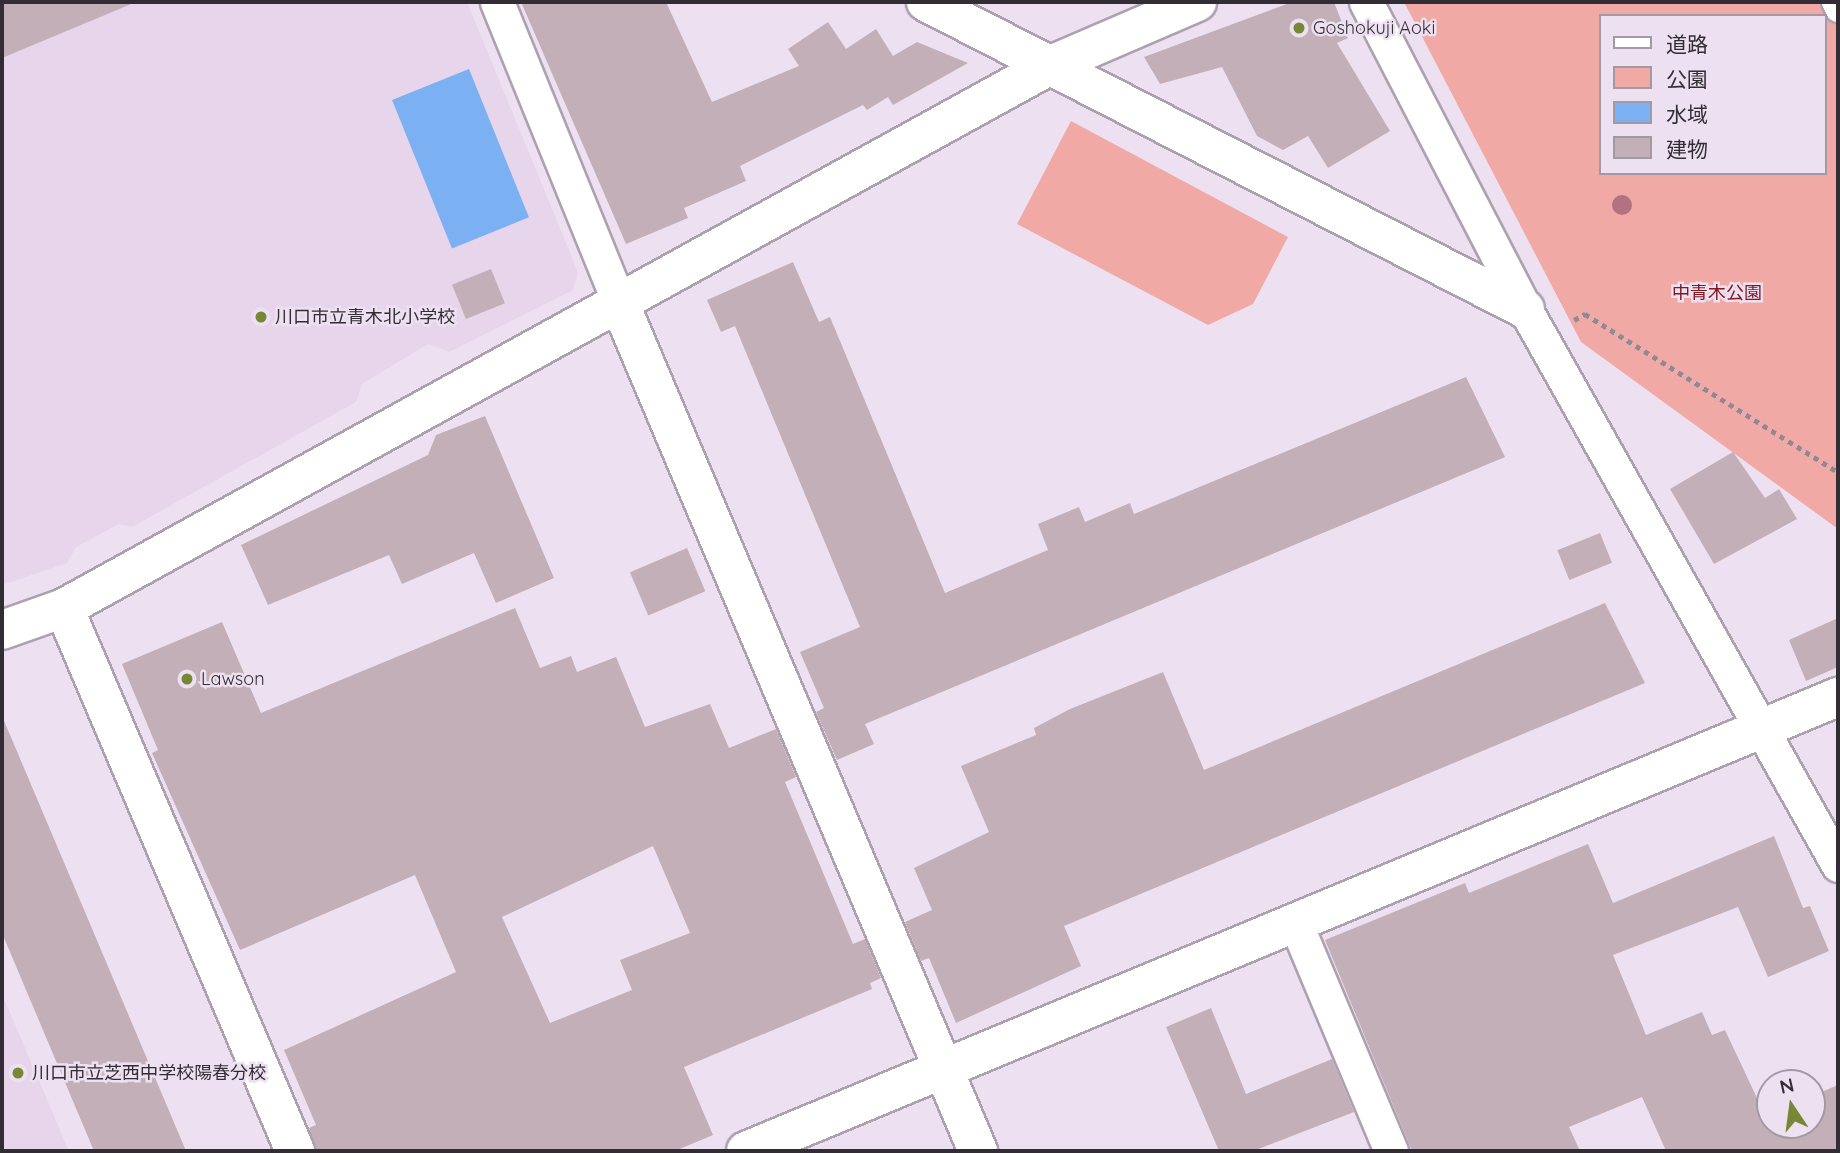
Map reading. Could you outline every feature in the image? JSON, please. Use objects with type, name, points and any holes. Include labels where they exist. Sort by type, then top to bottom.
[{"type":"street","points":[[497,2],[619,302],[978,1151]]},
{"type":"street","points":[[926,2],[1051,65],[1533,323]]},
{"type":"street","points":[[2,630],[64,608],[1051,65],[1197,2]]},
{"type":"street","points":[[1366,2],[1533,323],[1764,729],[1838,865]]},
{"type":"street","points":[[1835,2],[1838,10]]},
{"type":"street","points":[[64,608],[295,1151]]},
{"type":"street","points":[[746,1151],[1838,697]]},
{"type":"street","points":[[1296,923],[1391,1151]]},
{"type":"path","points":[[1533,323],[1585,314],[1838,472]]},
{"type":"shaded area","name":"川口市立青木北小学校","points":[[2,2],[467,2],[578,272],[573,290],[449,352],[428,344],[362,384],[356,402],[132,527],[119,524],[76,547],[67,563],[2,585]]},
{"type":"shaded area","name":"川口市立芝西中学校陽春分校","points":[[2,994],[69,1151],[2,1151]]},
{"type":"green space","name":"中青木公園","points":[[1404,2],[1838,2],[1838,529],[1581,342]]},
{"type":"green space","points":[[1071,121],[1288,237],[1253,304],[1208,325],[1017,224]]},
{"type":"water","points":[[469,69],[529,217],[452,248],[392,100]]},
{"type":"building","points":[[2,2],[136,2],[2,58]]},
{"type":"building","points":[[521,2],[666,2],[712,102],[799,66],[788,49],[828,22],[846,49],[876,29],[893,56],[917,42],[968,63],[893,105],[888,97],[867,110],[863,105],[740,166],[746,181],[684,208],[688,218],[626,244]]},
{"type":"building","points":[[1292,2],[1334,2],[1348,38],[1337,43],[1390,131],[1328,168],[1308,136],[1283,150],[1257,136],[1222,67],[1160,84],[1144,57]]},
{"type":"building","points":[[793,262],[819,322],[830,317],[945,593],[1048,550],[1038,524],[1079,507],[1085,522],[1130,503],[1134,514],[1466,377],[1505,457],[865,724],[874,744],[837,760],[816,712],[824,708],[800,652],[860,627],[735,326],[721,332],[707,300]]},
{"type":"building","points":[[491,269],[505,303],[466,319],[452,285]]},
{"type":"building","points":[[485,416],[554,578],[496,603],[474,553],[402,584],[389,555],[268,605],[241,545],[428,455],[436,435]]},
{"type":"building","points":[[1733,452],[1765,498],[1779,489],[1797,519],[1714,564],[1670,489]]},
{"type":"building","points":[[1600,533],[1612,563],[1569,580],[1557,550]]},
{"type":"building","points":[[687,548],[705,591],[648,615],[630,572]]},
{"type":"building","points":[[1605,603],[1645,683],[1064,926],[1081,966],[956,1023],[929,958],[921,961],[905,922],[932,910],[914,868],[989,832],[961,766],[1036,735],[1034,728],[1070,709],[1163,672],[1204,770]]},
{"type":"building","points":[[515,608],[540,668],[571,656],[577,672],[616,657],[645,727],[710,704],[729,748],[776,729],[796,777],[785,782],[853,944],[865,939],[881,978],[870,983],[872,989],[684,1067],[713,1135],[675,1151],[316,1151],[309,1128],[316,1125],[284,1050],[456,972],[415,875],[240,950],[152,753],[158,750],[122,664],[222,622],[261,713]],"holes":[[[653,846],[690,933],[620,960],[632,990],[550,1023],[502,917]]]},
{"type":"building","points":[[1838,618],[1838,667],[1806,681],[1789,640]]},
{"type":"building","points":[[2,716],[186,1151],[94,1151],[2,933]]},
{"type":"building","points":[[1774,836],[1803,908],[1810,906],[1829,951],[1768,977],[1738,907],[1613,955],[1646,1035],[1702,1012],[1712,1035],[1725,1030],[1756,1096],[1756,1139],[1826,1139],[1826,1090],[1838,1085],[1838,1151],[1666,1151],[1642,1097],[1569,1127],[1580,1151],[1412,1151],[1325,940],[1465,883],[1469,893],[1588,844],[1613,903]]},
{"type":"building","points":[[1211,1008],[1246,1094],[1332,1059],[1354,1112],[1253,1151],[1219,1151],[1166,1027]]},
{"type":"place","name":"Goshokuji Aoki","points":[[1299,28]]},
{"type":"place","name":"川口市立青木北小学校","points":[[261,317]]},
{"type":"place","name":"Lawson","points":[[187,679]]},
{"type":"place","name":"川口市立芝西中学校陽春分校","points":[[18,1073]]}]
